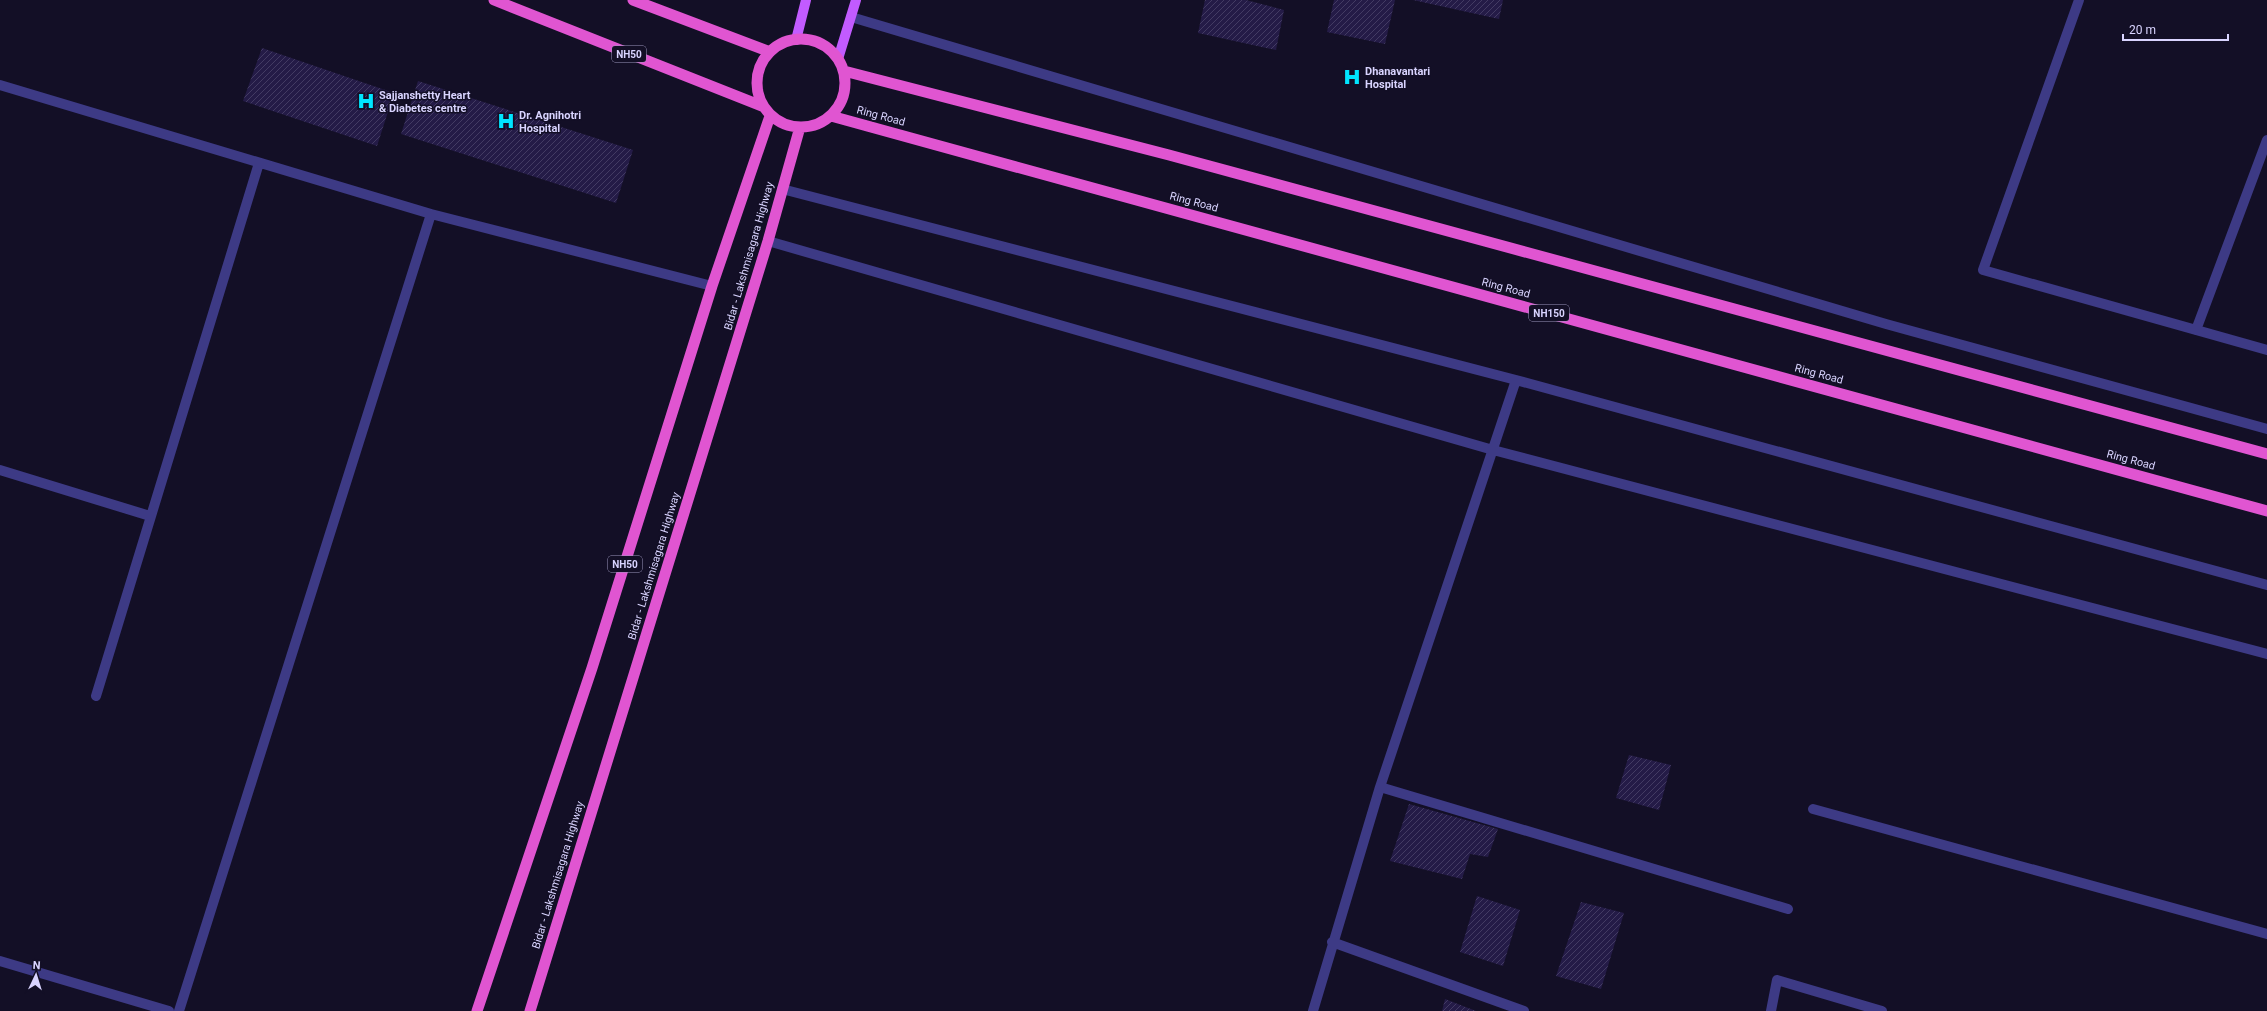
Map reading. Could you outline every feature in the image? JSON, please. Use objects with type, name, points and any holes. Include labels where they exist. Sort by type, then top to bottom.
[{"type":"highway","name":"NH50","points":[[494,0],[767,111],[800,128]]},
{"type":"highway","points":[[633,0],[770,52]]},
{"type":"highway","points":[[767,111],[757,86],[758,71],[770,52],[782,44],[796,40],[811,41],[828,49],[838,59],[844,72],[845,86],[840,103],[831,116],[816,125],[800,128]]},
{"type":"highway","points":[[844,72],[1192,161],[2267,454]]},
{"type":"highway","name":"NH50","points":[[477,1011],[592,668],[767,111]]},
{"type":"highway","name":"Ring Road","points":[[831,116],[2267,511]]},
{"type":"highway","name":"Bidar - Lakshmisagara Highway","points":[[530,1011],[768,241],[800,128]]},
{"type":"main road","points":[[796,40],[806,0]]},
{"type":"main road","points":[[838,59],[856,0]]},
{"type":"street","points":[[2079,0],[1983,270],[2267,350]]},
{"type":"street","points":[[851,17],[1879,322],[2267,429]]},
{"type":"street","points":[[0,85],[431,214],[712,286]]},
{"type":"street","points":[[2196,330],[2267,140]]},
{"type":"street","points":[[96,696],[259,163]]},
{"type":"street","points":[[782,189],[1516,380],[2267,585]]},
{"type":"street","points":[[179,1011],[431,214]]},
{"type":"street","points":[[768,241],[1493,450],[2267,654]]},
{"type":"street","points":[[1313,1011],[1332,942],[1380,787],[1516,380]]},
{"type":"street","points":[[0,470],[150,516]]},
{"type":"street","points":[[1380,787],[1788,909]]},
{"type":"street","points":[[1813,809],[2267,934]]},
{"type":"street","points":[[1332,942],[1524,1011]]},
{"type":"street","points":[[0,961],[169,1011]]},
{"type":"street","points":[[1771,1011],[1777,980],[1882,1011]]},
{"type":"building","points":[[1205,0],[1246,0],[1284,10],[1276,50],[1198,33]]},
{"type":"building","points":[[1334,0],[1395,0],[1385,44],[1327,32]]},
{"type":"building","points":[[1413,0],[1503,0],[1499,19]]},
{"type":"building","points":[[262,48],[394,93],[377,146],[243,101]]},
{"type":"building","points":[[418,81],[633,150],[616,203],[401,134]]},
{"type":"building","points":[[1629,755],[1671,765],[1659,810],[1616,798]]},
{"type":"building","points":[[1409,804],[1498,829],[1488,857],[1470,854],[1462,879],[1390,861]]},
{"type":"building","points":[[1477,896],[1520,910],[1503,966],[1460,952]]},
{"type":"building","points":[[1581,902],[1624,913],[1601,989],[1556,976]]},
{"type":"building","points":[[1445,999],[1476,1011],[1442,1011]]},
{"type":"place","name":"Dhanavantari Hospital","points":[[1352,77]]},
{"type":"place","name":"Sajjanshetty Heart & Diabetes centre","points":[[366,101]]},
{"type":"place","name":"Dr. Agnihotri Hospital","points":[[506,121]]}]
